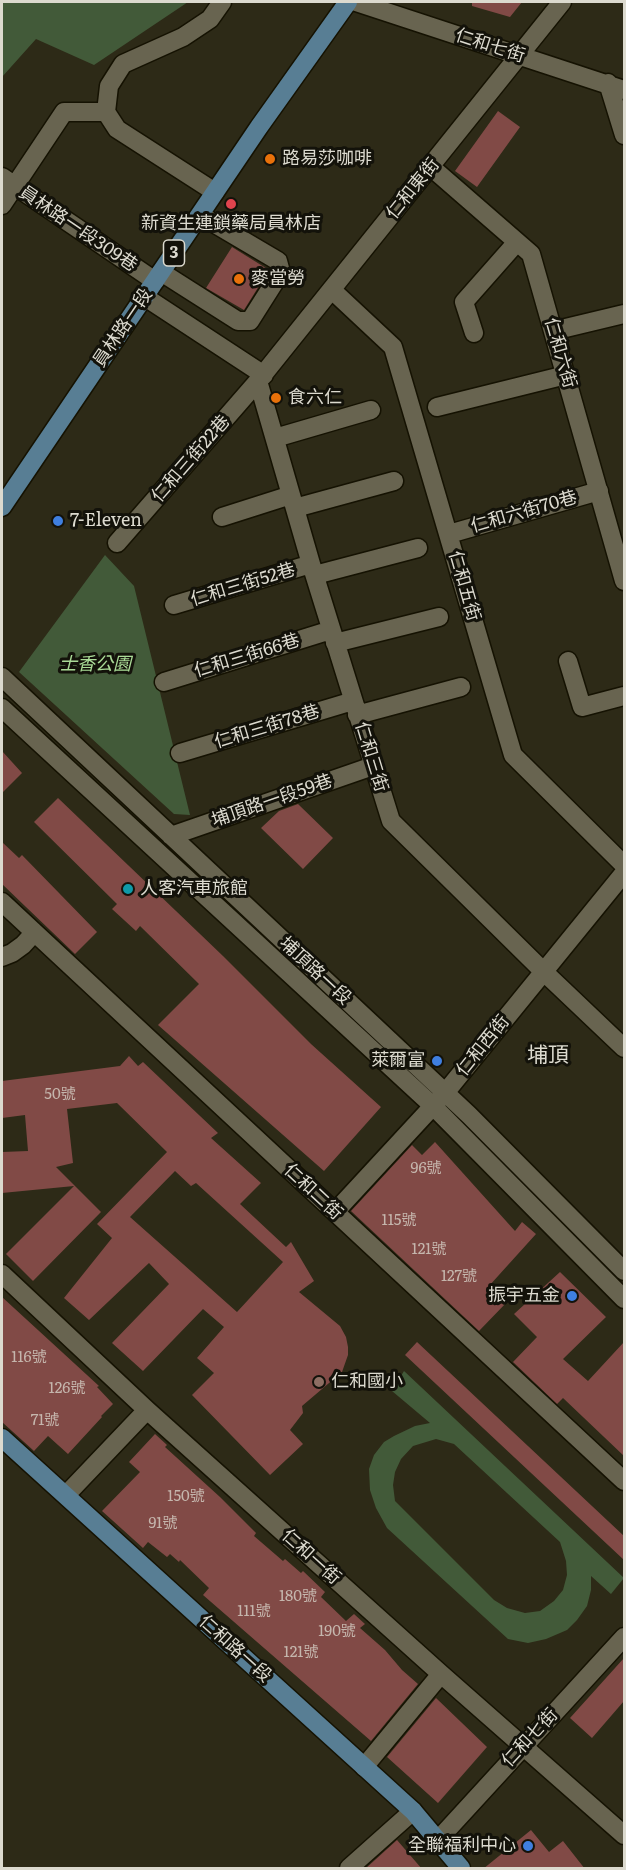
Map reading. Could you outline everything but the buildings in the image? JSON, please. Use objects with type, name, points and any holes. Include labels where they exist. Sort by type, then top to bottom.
[{"type":"main road","name":"員林路一段","points":[[2,507],[215,192],[348,2]]},
{"type":"main road","name":"仁和路一段","points":[[2,1438],[413,1811],[460,1869]]},
{"type":"street","points":[[215,192],[117,129],[106,112],[109,86],[123,64],[183,37],[210,19],[222,2]]},
{"type":"street","name":"仁和七街","points":[[356,2],[616,87]]},
{"type":"street","name":"仁和東街","points":[[261,378],[562,2]]},
{"type":"street","points":[[616,87],[624,135]]},
{"type":"street","points":[[2,205],[8,182],[64,112],[106,112]]},
{"type":"street","name":"仁和六街","points":[[431,167],[531,254],[624,581]]},
{"type":"street","name":"員林路一段309巷","points":[[8,182],[158,277],[238,321],[250,321],[281,272],[278,261],[200,215]]},
{"type":"street","points":[[474,333],[464,302],[517,242]]},
{"type":"street","name":"仁和五街","points":[[332,290],[393,347],[513,754],[624,865]]},
{"type":"street","points":[[145,297],[261,378]]},
{"type":"street","points":[[553,331],[624,314]]},
{"type":"street","points":[[437,407],[566,375]]},
{"type":"street","name":"仁和三街","points":[[261,378],[275,438],[313,570],[391,821],[624,1048]]},
{"type":"street","name":"仁和三街22巷","points":[[117,543],[261,378]]},
{"type":"street","points":[[275,438],[371,410]]},
{"type":"street","points":[[222,517],[393,481]]},
{"type":"street","name":"仁和六街70巷","points":[[449,534],[599,490]]},
{"type":"street","name":"仁和三街52巷","points":[[174,605],[313,570],[418,548]]},
{"type":"street","name":"仁和三街66巷","points":[[164,682],[333,637],[439,617]]},
{"type":"street","points":[[568,661],[582,707],[624,696]]},
{"type":"street","name":"埔頂路一段","points":[[2,676],[171,836],[439,1099],[624,1299]]},
{"type":"street","name":"仁和三街78巷","points":[[180,753],[355,708],[461,687]]},
{"type":"street","name":"埔頂路一段","points":[[2,708],[439,1099],[624,1271]]},
{"type":"street","name":"埔頂路一段59巷","points":[[171,836],[373,766]]},
{"type":"street","name":"仁和西街","points":[[335,1212],[439,1099],[624,873]]},
{"type":"street","name":"仁和二街","points":[[2,902],[624,1481]]},
{"type":"street","points":[[2,957],[23,945],[34,933]]},
{"type":"street","name":"仁和一街","points":[[2,1274],[147,1410],[624,1835]]},
{"type":"street","points":[[66,1495],[147,1410]]},
{"type":"street","name":"仁和七街","points":[[437,1841],[624,1637]]},
{"type":"street","points":[[364,1767],[441,1674]]},
{"type":"street","points":[[349,1869],[413,1811]]},
{"type":"green space","points":[[2,2],[188,2],[94,65],[36,39],[2,77]]},
{"type":"green space","name":"士香公園","points":[[105,555],[134,586],[190,815],[174,814],[19,672]]},
{"type":"green space","points":[[404,1371],[624,1578],[611,1594],[591,1576],[591,1590],[587,1606],[567,1630],[546,1639],[528,1643],[508,1639],[387,1528],[376,1508],[370,1490],[369,1469],[374,1455],[384,1442],[394,1436],[415,1426],[430,1423],[392,1391]],"holes":[[[436,1439],[454,1444],[560,1542],[566,1561],[567,1575],[563,1590],[554,1601],[540,1611],[525,1613],[507,1608],[494,1600],[395,1501],[393,1485],[395,1472],[401,1459],[413,1446]]]},
{"type":"place","name":"路易莎咖啡","points":[[270,159]]},
{"type":"place","name":"新資生連鎖藥局員林店","points":[[231,204]]},
{"type":"place","name":"麥當勞","points":[[239,279]]},
{"type":"place","name":"食六仁","points":[[276,398]]},
{"type":"place","name":"7-Eleven","points":[[58,521]]},
{"type":"place","name":"人客汽車旅館","points":[[128,889]]},
{"type":"place","name":"萊爾富","points":[[437,1061]]},
{"type":"place","name":"振宇五金","points":[[572,1296]]},
{"type":"place","name":"仁和國小","points":[[319,1382]]},
{"type":"place","name":"全聯福利中心","points":[[528,1846]]},
{"type":"district","name":"埔頂","points":[[548,1056]]}]
